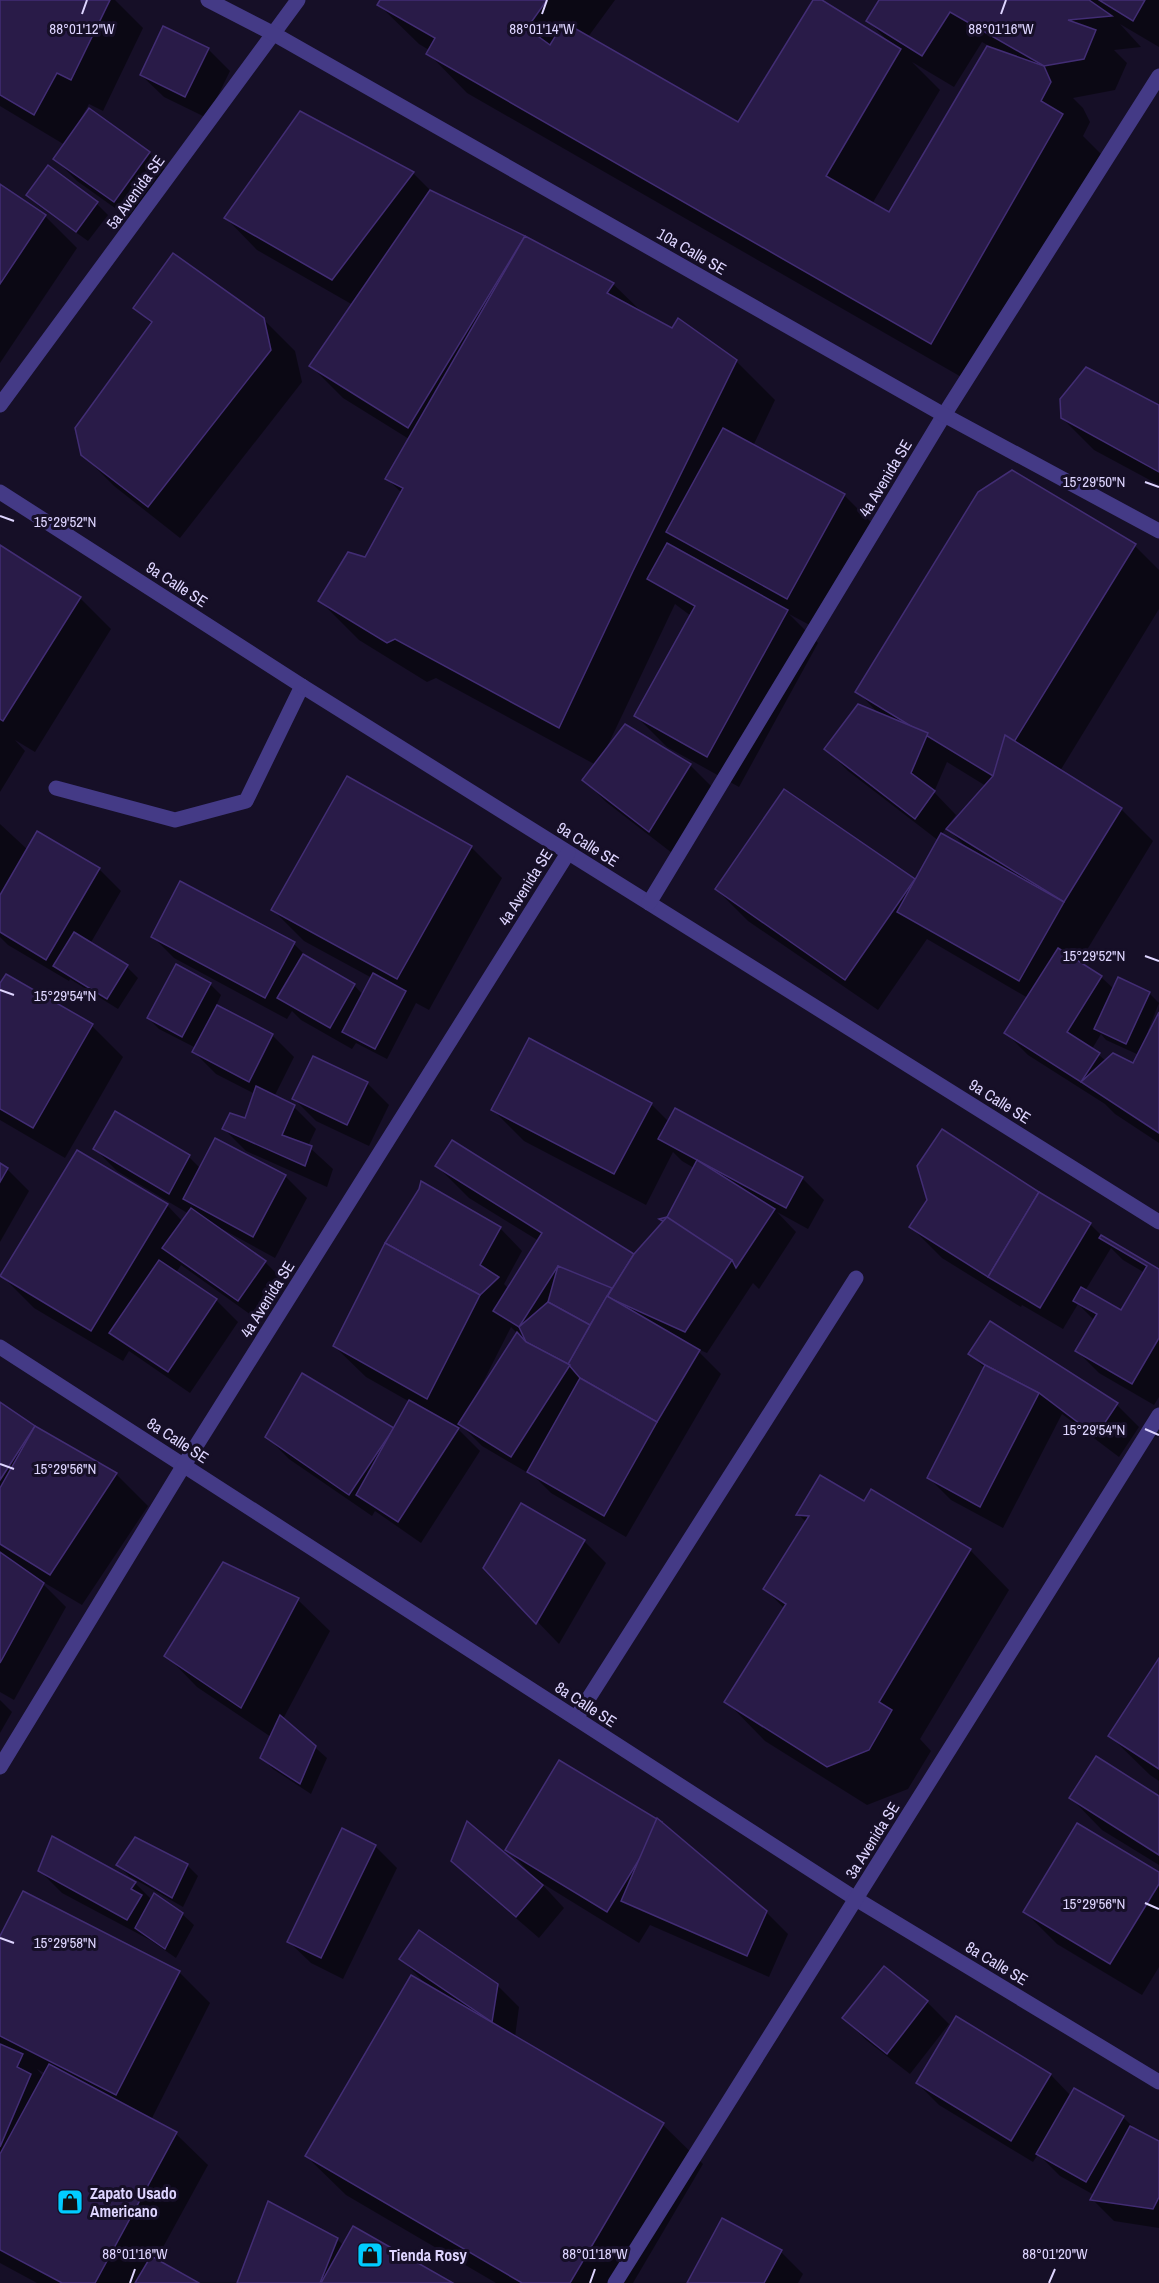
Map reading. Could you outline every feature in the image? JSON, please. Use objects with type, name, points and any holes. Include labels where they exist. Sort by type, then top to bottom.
[{"type":"street","name":"10a Calle SE","points":[[208,0],[273,34],[944,414],[1159,531]]},
{"type":"street","name":"5a Avenida SE","points":[[0,405],[298,0]]},
{"type":"street","name":"4a Avenida SE","points":[[649,903],[944,414],[1159,76]]},
{"type":"street","name":"9a Calle SE","points":[[0,492],[302,686],[1159,1222]]},
{"type":"street","points":[[56,788],[176,820],[246,801],[302,686]]},
{"type":"street","name":"4a Avenida SE","points":[[0,1767],[184,1466],[568,853]]},
{"type":"street","points":[[576,1718],[856,1278]]},
{"type":"street","name":"8a Calle SE","points":[[0,1347],[856,1899],[1159,2082]]},
{"type":"street","name":"3a Avenida SE","points":[[615,2283],[1159,1415]]},
{"type":"building","points":[[0,0],[110,0],[71,80],[57,73],[34,115],[0,95]]},
{"type":"building","points":[[380,0],[547,0],[527,28],[550,45],[564,22],[738,122],[813,0],[822,0],[901,49],[826,176],[889,212],[987,46],[1044,66],[1051,82],[1041,101],[1063,114],[931,344],[426,54],[435,38],[377,5]]},
{"type":"building","points":[[879,0],[1089,0],[1112,16],[1068,20],[1096,30],[1084,59],[1044,66],[950,12],[922,56],[866,21]]},
{"type":"building","points":[[1099,0],[1145,0],[1133,21]]},
{"type":"building","points":[[163,26],[209,48],[185,97],[140,75]]},
{"type":"building","points":[[89,108],[150,152],[114,202],[53,159]]},
{"type":"building","points":[[300,111],[414,172],[332,280],[224,218]]},
{"type":"building","points":[[48,165],[98,202],[76,232],[26,195]]},
{"type":"building","points":[[0,184],[46,215],[0,284]]},
{"type":"building","points":[[430,190],[525,236],[408,428],[309,366]]},
{"type":"building","points":[[525,236],[614,283],[607,293],[672,328],[678,318],[737,360],[559,728],[395,639],[387,643],[318,601],[348,552],[365,557],[403,488],[385,479]]},
{"type":"building","points":[[173,253],[264,318],[271,350],[148,507],[81,455],[75,428],[152,322],[133,308]]},
{"type":"building","points":[[1086,367],[1159,405],[1159,472],[1061,418],[1060,399]]},
{"type":"building","points":[[723,428],[845,494],[787,599],[666,532]]},
{"type":"building","points":[[1012,470],[1136,544],[993,776],[855,692],[978,492]]},
{"type":"building","points":[[667,543],[788,610],[707,757],[634,716],[695,606],[647,579]]},
{"type":"building","points":[[0,545],[81,597],[3,721],[0,719]]},
{"type":"building","points":[[858,704],[928,733],[911,773],[935,791],[915,819],[824,749]]},
{"type":"building","points":[[625,724],[691,764],[649,832],[582,780]]},
{"type":"building","points":[[1005,735],[1122,808],[1064,902],[946,829],[993,776]]},
{"type":"building","points":[[347,776],[472,846],[397,979],[271,910]]},
{"type":"building","points":[[784,789],[915,879],[845,980],[715,889]]},
{"type":"building","points":[[37,831],[100,868],[46,960],[0,932],[0,895]]},
{"type":"building","points":[[941,833],[1064,902],[1019,981],[897,912]]},
{"type":"building","points":[[180,881],[295,942],[265,998],[151,937]]},
{"type":"building","points":[[74,932],[128,965],[107,999],[53,966]]},
{"type":"building","points":[[1058,948],[1102,976],[1067,1032],[1100,1053],[1081,1082],[1004,1033]]},
{"type":"building","points":[[303,954],[355,984],[330,1028],[277,998]]},
{"type":"building","points":[[176,964],[211,983],[182,1037],[147,1018]]},
{"type":"building","points":[[373,973],[406,991],[375,1049],[342,1032]]},
{"type":"building","points":[[6,974],[93,1024],[33,1128],[0,1109],[0,983]]},
{"type":"building","points":[[1118,977],[1150,992],[1126,1044],[1094,1029]]},
{"type":"building","points":[[217,1005],[273,1034],[249,1082],[192,1052]]},
{"type":"building","points":[[1159,1012],[1159,1133],[1081,1082],[1113,1053],[1133,1063]]},
{"type":"building","points":[[529,1038],[652,1103],[614,1174],[491,1110]]},
{"type":"building","points":[[313,1056],[368,1082],[347,1125],[292,1099]]},
{"type":"building","points":[[256,1086],[295,1105],[282,1135],[312,1146],[305,1166],[222,1129],[230,1113],[245,1118]]},
{"type":"building","points":[[675,1108],[803,1177],[786,1208],[658,1139]]},
{"type":"building","points":[[115,1111],[190,1155],[169,1194],[93,1149]]},
{"type":"building","points":[[942,1129],[1039,1192],[988,1277],[909,1227],[927,1200],[917,1166]]},
{"type":"building","points":[[215,1138],[286,1175],[253,1237],[183,1199]]},
{"type":"building","points":[[452,1140],[634,1254],[607,1297],[558,1266],[519,1327],[493,1311],[542,1233],[435,1166]]},
{"type":"building","points":[[77,1150],[168,1204],[91,1331],[0,1276]]},
{"type":"building","points":[[697,1160],[775,1209],[736,1268],[732,1260],[659,1219],[667,1217]]},
{"type":"building","points":[[0,1163],[8,1168],[0,1182]]},
{"type":"building","points":[[421,1181],[501,1227],[480,1265],[499,1277],[480,1295],[385,1243],[419,1189]]},
{"type":"building","points":[[1039,1192],[1091,1223],[1040,1308],[988,1277]]},
{"type":"building","points":[[191,1208],[266,1261],[238,1301],[162,1248]]},
{"type":"building","points":[[667,1217],[732,1260],[685,1332],[607,1297],[634,1254]]},
{"type":"building","points":[[1101,1235],[1159,1269],[1159,1338],[1132,1384],[1075,1351],[1097,1314],[1073,1301],[1081,1287],[1121,1310],[1147,1266],[1099,1238]]},
{"type":"building","points":[[385,1243],[480,1295],[427,1399],[333,1346]]},
{"type":"building","points":[[159,1260],[217,1299],[168,1372],[109,1333]]},
{"type":"building","points":[[558,1266],[612,1288],[590,1325],[548,1302]]},
{"type":"building","points":[[607,1296],[700,1350],[657,1422],[580,1378],[568,1364]]},
{"type":"building","points":[[548,1302],[590,1325],[568,1364],[526,1342],[519,1327]]},
{"type":"building","points":[[990,1321],[1118,1403],[1096,1436],[1039,1393],[968,1354]]},
{"type":"building","points":[[517,1332],[526,1342],[570,1365],[511,1457],[458,1424]]},
{"type":"building","points":[[985,1365],[1039,1393],[980,1507],[927,1478]]},
{"type":"building","points":[[302,1373],[394,1428],[349,1495],[265,1437]]},
{"type":"building","points":[[580,1378],[657,1422],[604,1516],[527,1472]]},
{"type":"building","points":[[409,1400],[459,1428],[398,1522],[356,1495]]},
{"type":"building","points":[[0,1402],[35,1426],[0,1480]]},
{"type":"building","points":[[35,1426],[117,1473],[50,1575],[0,1544],[0,1488]]},
{"type":"building","points":[[820,1475],[864,1501],[871,1489],[971,1549],[879,1702],[892,1710],[869,1750],[827,1767],[724,1702],[786,1604],[763,1589],[809,1516],[796,1515]]},
{"type":"building","points":[[521,1503],[585,1540],[536,1624],[483,1568]]},
{"type":"building","points":[[0,1552],[44,1583],[0,1663]]},
{"type":"building","points":[[223,1562],[299,1598],[241,1708],[164,1656]]},
{"type":"building","points":[[1159,1658],[1159,1769],[1108,1736]]},
{"type":"building","points":[[280,1715],[316,1746],[300,1784],[260,1758]]},
{"type":"building","points":[[1096,1756],[1159,1796],[1159,1855],[1069,1798]]},
{"type":"building","points":[[559,1760],[662,1822],[607,1912],[505,1850]]},
{"type":"building","points":[[657,1818],[767,1911],[747,1956],[621,1901]]},
{"type":"building","points":[[467,1821],[543,1885],[516,1917],[451,1861]]},
{"type":"building","points":[[1077,1823],[1159,1872],[1159,1884],[1110,1964],[1023,1912]]},
{"type":"building","points":[[342,1828],[376,1845],[321,1958],[287,1942]]},
{"type":"building","points":[[52,1836],[136,1882],[131,1889],[142,1895],[127,1920],[38,1871]]},
{"type":"building","points":[[135,1837],[188,1864],[172,1898],[116,1865]]},
{"type":"building","points":[[23,1891],[180,1971],[116,2095],[0,2036],[0,1936]]},
{"type":"building","points":[[154,1893],[183,1913],[165,1949],[135,1928]]},
{"type":"building","points":[[419,1930],[498,1984],[492,2022],[399,1959]]},
{"type":"building","points":[[884,1966],[928,2001],[887,2054],[842,2018]]},
{"type":"building","points":[[411,1975],[664,2123],[570,2283],[522,2283],[305,2156]]},
{"type":"building","points":[[956,2016],[1051,2074],[1011,2141],[916,2083]]},
{"type":"building","points":[[0,2044],[23,2054],[17,2067],[31,2074],[0,2147]]},
{"type":"building","name":"Zapato Usado Americano","points":[[49,2064],[177,2132],[95,2283],[62,2283],[0,2250],[0,2154]]},
{"type":"building","points":[[1074,2088],[1124,2116],[1086,2182],[1036,2154]]},
{"type":"building","points":[[1130,2126],[1159,2141],[1159,2197],[1153,2209],[1090,2200]]},
{"type":"building","points":[[268,2201],[338,2238],[320,2283],[237,2283]]},
{"type":"building","points":[[722,2218],[782,2250],[764,2283],[687,2283]]},
{"type":"building","name":"Tienda Rosy","points":[[353,2226],[453,2283],[321,2283]]},
{"type":"building","points":[[151,2256],[199,2283],[135,2283]]},
{"type":"place","name":"Zapato Usado Americano","points":[[70,2202]]},
{"type":"place","name":"Tienda Rosy","points":[[370,2255]]}]
